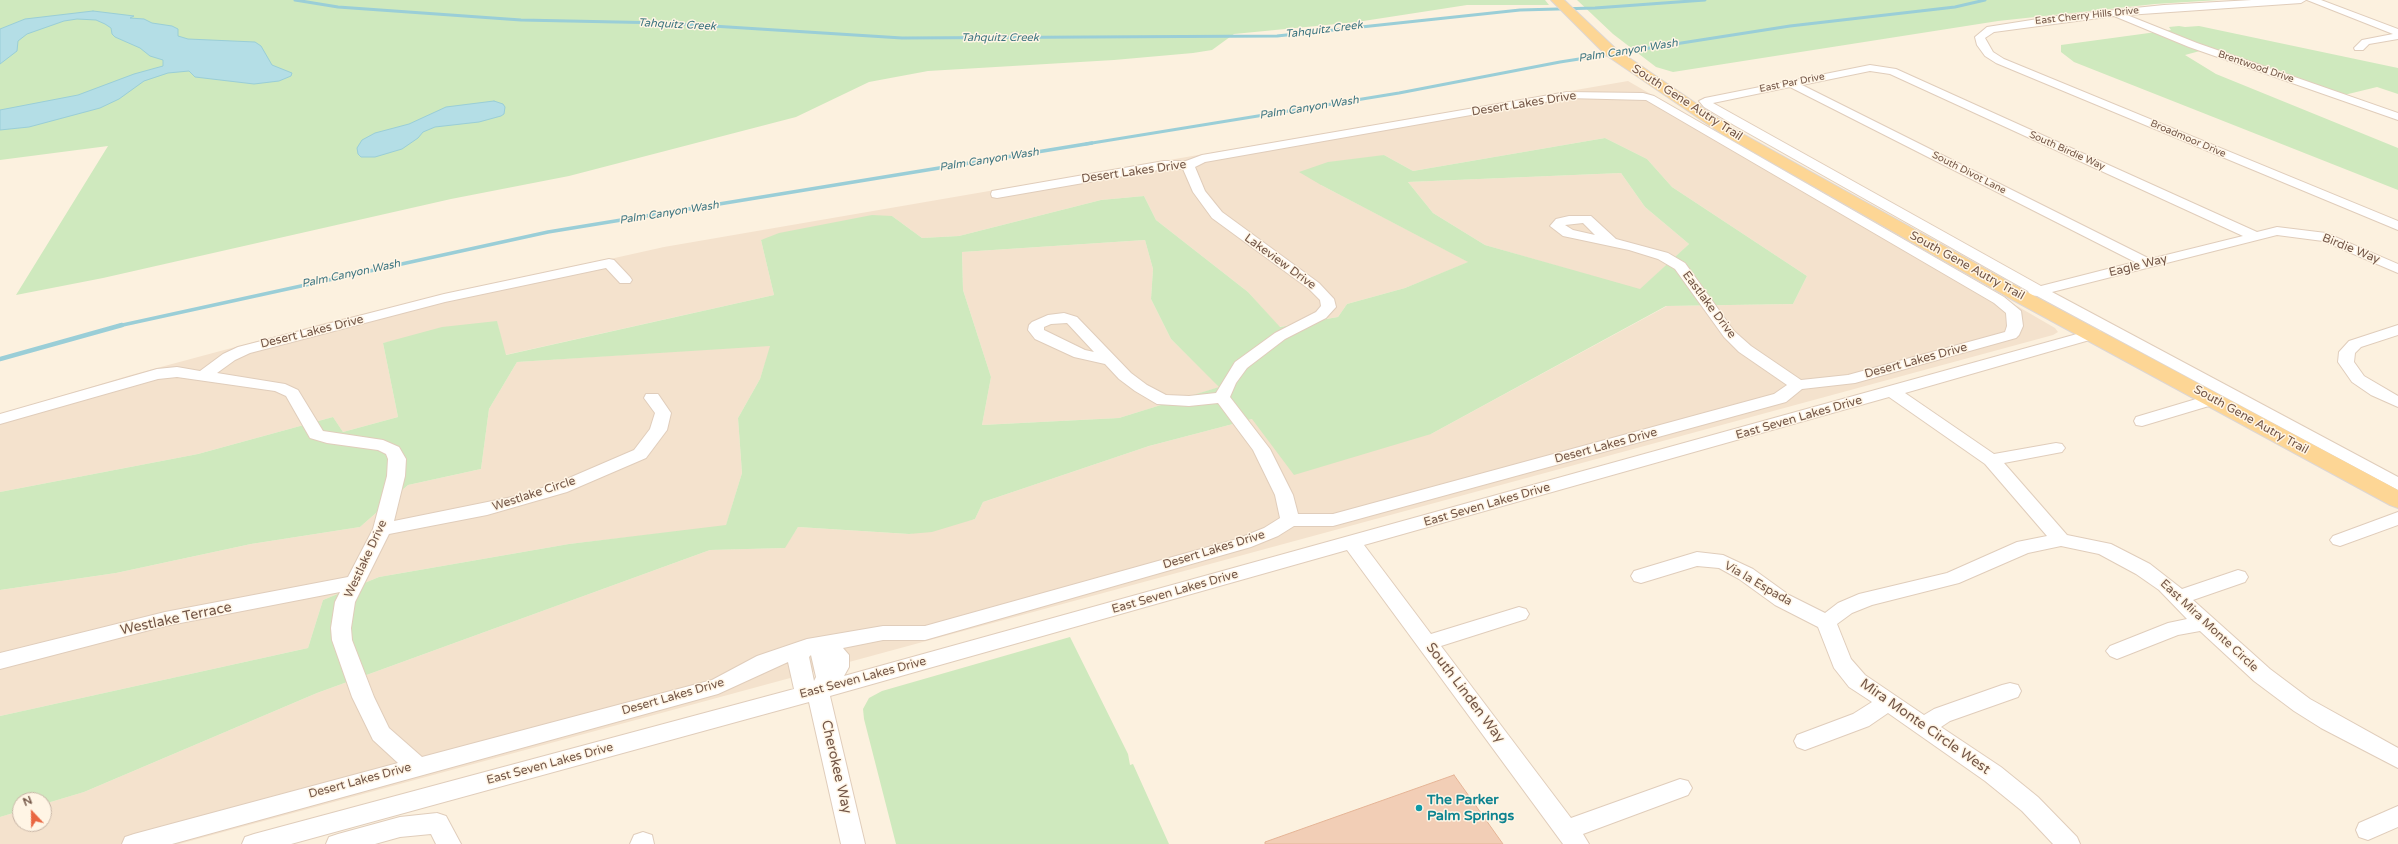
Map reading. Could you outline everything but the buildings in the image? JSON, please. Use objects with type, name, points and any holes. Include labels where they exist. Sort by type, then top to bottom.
[{"type":"main road","name":"South Gene Autry Trail","points":[[1557,0],[1596,40],[1642,75],[1727,131],[2020,296],[2095,334],[2398,500]]},
{"type":"street","name":"East Cherry Hills Drive","points":[[1982,45],[1980,37],[1990,29],[2115,13],[2301,0]]},
{"type":"street","points":[[2312,0],[2398,32]]},
{"type":"street","name":"Brentwood Drive","points":[[2115,13],[2193,45],[2398,117]]},
{"type":"street","points":[[2360,48],[2366,42],[2398,36]]},
{"type":"street","name":"Broadmoor Drive","points":[[1982,45],[1989,54],[2000,61],[2398,226]]},
{"type":"street","name":"East Par Drive","points":[[1705,100],[1790,83],[1879,68]]},
{"type":"street","name":"South Birdie Way","points":[[1879,68],[1892,71],[2255,236]]},
{"type":"street","name":"South Divot Lane","points":[[1790,83],[2147,263]]},
{"type":"street","name":"Desert Lakes Drive","points":[[134,844],[417,766],[718,686],[765,662],[814,648],[883,634],[925,633],[1244,543],[1271,532],[1290,520],[1333,520],[1780,398],[1798,385],[1849,380],[2011,335],[2015,326],[2013,311],[1999,300],[1750,154],[1650,98],[1643,96],[1567,95],[1202,159],[1188,165],[1164,165],[997,194]]},
{"type":"street","name":"South Gene Autry Trail","points":[[1705,100],[1708,105],[1738,123],[2039,292],[2398,484]]},
{"type":"street","name":"Lakeview Drive","points":[[1188,165],[1199,192],[1217,215],[1314,286],[1327,299],[1329,307],[1321,316],[1280,336],[1241,365],[1228,383],[1222,397]]},
{"type":"street","name":"Birdie Way","points":[[2255,236],[2277,231],[2296,232],[2326,237],[2398,269]]},
{"type":"street","name":"Eagle Way","points":[[2020,296],[2255,236]]},
{"type":"street","name":"Eastlake Drive","points":[[1611,242],[1663,256],[1680,266],[1729,334],[1745,349],[1798,385]]},
{"type":"street","name":"Desert Lakes Drive","points":[[203,376],[229,357],[244,350],[444,298],[602,264],[609,264],[625,280]]},
{"type":"street","points":[[2398,330],[2355,344],[2347,352],[2346,362],[2358,378],[2377,392],[2398,402]]},
{"type":"street","name":"East Seven Lakes Drive","points":[[254,844],[822,684],[1352,542],[1893,392],[2095,334]]},
{"type":"street","points":[[1108,360],[1141,388],[1163,400],[1189,402],[1222,397],[1261,449],[1284,495],[1290,520]]},
{"type":"street","points":[[0,419],[157,374],[177,372],[203,376]]},
{"type":"street","name":"Westlake Drive","points":[[203,376],[279,387],[292,393],[316,434],[327,438],[383,445],[393,451],[397,459],[396,476],[382,529],[353,583],[342,614],[342,640],[363,698],[381,734],[417,766]]},
{"type":"street","points":[[1893,392],[1991,460],[2061,540]]},
{"type":"street","name":"Westlake Circle","points":[[382,529],[487,509],[522,500],[561,488],[640,454],[658,430],[663,413],[652,398]]},
{"type":"street","points":[[2142,421],[2213,399]]},
{"type":"street","points":[[1991,460],[2031,454],[2056,448]]},
{"type":"street","points":[[2340,540],[2398,518]]},
{"type":"street","points":[[1826,622],[1845,608],[1866,599],[1952,578],[2024,547],[2061,540]]},
{"type":"street","name":"East Mira Monte Circle","points":[[2061,540],[2104,549],[2136,565],[2166,585],[2204,623],[2262,675],[2302,705],[2329,722],[2398,759]]},
{"type":"street","name":"South Linden Way","points":[[1352,542],[1572,837]]},
{"type":"street","name":"Via la Espada","points":[[1641,576],[1697,559],[1723,562],[1746,574],[1782,600],[1826,622]]},
{"type":"street","points":[[2179,598],[2238,577]]},
{"type":"street","name":"Westlake Terrace","points":[[0,661],[165,619],[353,583]]},
{"type":"street","points":[[1427,642],[1519,614]]},
{"type":"street","name":"Mira Monte Circle West","points":[[1826,622],[1842,662],[1857,681],[1998,778],[2030,804],[2068,844]]},
{"type":"street","points":[[2117,651],[2175,628],[2204,623]]},
{"type":"street","points":[[814,648],[832,650],[838,656],[838,667],[834,674],[822,684],[802,685],[798,654],[814,648]]},
{"type":"street","name":"Cherokee Way","points":[[822,684],[853,844]]},
{"type":"street","points":[[1923,727],[1942,715],[2010,691]]},
{"type":"street","points":[[1805,741],[1862,720],[1887,703]]},
{"type":"street","points":[[1572,837],[1680,788]]},
{"type":"street","points":[[2368,830],[2398,816]]},
{"type":"street","points":[[338,844],[400,826],[437,823],[449,844]]},
{"type":"shaded area","points":[[1628,81],[2055,328],[2058,332],[2053,335],[179,844],[0,844],[0,817],[12,813],[12,832],[52,832],[52,802],[84,792],[317,693],[710,550],[784,548],[798,527],[909,534],[975,519],[983,502],[1149,446],[1252,419],[1431,434],[1667,306],[1793,304],[1807,276],[1672,187],[1647,159],[1605,138],[1413,171],[1384,155],[1321,185],[1469,262],[1405,288],[1347,304],[1338,317],[1279,327],[1248,292],[1156,220],[1144,196],[1101,200],[959,236],[922,238],[892,216],[761,240],[774,295],[505,355],[497,322],[383,343],[398,417],[343,432],[333,417],[198,454],[0,492],[0,414],[131,375],[336,320],[664,247]]},
{"type":"shaded area","points":[[1621,173],[1645,207],[1689,244],[1640,290],[1485,245],[1433,213],[1408,182]]},
{"type":"shaded area","points":[[1145,240],[1153,269],[1151,299],[1171,339],[1220,387],[1119,418],[982,425],[991,377],[963,290],[962,252]]},
{"type":"shaded area","points":[[771,345],[760,379],[738,418],[742,473],[726,526],[569,544],[379,577],[323,600],[308,648],[0,716],[0,590],[116,573],[251,544],[360,527],[408,485],[481,469],[489,409],[517,362]]},
{"type":"green space","points":[[0,0],[1545,0],[1549,5],[1467,5],[1357,22],[1234,34],[1212,50],[1193,53],[1114,60],[928,71],[869,82],[796,117],[569,176],[451,199],[103,278],[16,295],[108,146],[0,160]]},
{"type":"green space","points":[[1577,0],[2219,0],[2155,4],[1998,21],[1673,72],[1656,67],[1613,34]]},
{"type":"green space","points":[[2199,26],[2398,68],[2398,94],[2377,87],[2344,95],[2211,48],[2185,55],[2216,74],[2398,148],[2398,190],[2074,62],[2061,52],[2061,45],[2171,30],[2169,27]]},
{"type":"green space","points":[[1605,138],[1647,159],[1672,187],[1807,276],[1793,304],[1666,306],[1431,434],[1294,475],[1252,419],[1149,446],[983,502],[975,519],[932,532],[909,534],[798,527],[785,548],[710,550],[317,693],[84,792],[52,802],[52,792],[12,792],[12,813],[0,817],[0,716],[308,648],[323,600],[379,577],[569,544],[726,525],[742,473],[738,418],[760,379],[770,346],[517,362],[489,409],[481,469],[408,485],[360,527],[251,544],[116,573],[0,590],[0,492],[198,454],[333,417],[343,432],[398,417],[383,343],[442,327],[497,321],[506,355],[774,295],[761,240],[779,233],[872,215],[892,216],[922,238],[959,236],[1101,200],[1144,196],[1156,220],[1248,292],[1280,327],[1338,317],[1347,304],[1405,288],[1468,262],[1299,172],[1328,162],[1384,155],[1413,171]],"holes":[[[1621,173],[1645,207],[1689,244],[1640,289],[1485,245],[1433,213],[1408,182]],[[1145,240],[1153,269],[1151,299],[1171,339],[1219,387],[1119,418],[982,425],[991,377],[963,290],[962,252]]]},
{"type":"green space","points":[[1070,637],[1128,754],[1130,765],[1133,764],[1169,844],[896,844],[864,719],[863,709],[869,698],[882,691]]},
{"type":"water","points":[[93,11],[134,16],[130,18],[144,19],[152,23],[172,26],[178,29],[178,36],[188,39],[255,42],[261,46],[272,65],[292,73],[291,76],[279,81],[254,84],[195,77],[189,71],[168,73],[144,81],[119,99],[100,108],[29,127],[0,130],[0,110],[78,95],[134,74],[163,66],[163,60],[150,56],[140,48],[115,37],[112,34],[111,28],[105,24],[96,20],[77,19],[64,21],[27,34],[18,41],[17,51],[0,64],[0,29],[25,19]]},
{"type":"water","points":[[494,101],[503,104],[505,107],[504,114],[501,116],[479,122],[435,127],[423,132],[418,138],[402,149],[375,157],[361,157],[358,154],[357,148],[362,140],[375,133],[409,124],[446,107]]},
{"type":"waterway","name":"Tahquitz Creek","points":[[295,0],[338,7],[521,20],[665,23],[902,38],[1277,36],[1520,10],[1595,8],[1705,0]]},
{"type":"waterway","name":"Palm Canyon Wash","points":[[1086,144],[1399,93],[1560,62],[1790,26],[1955,7],[1985,0]]},
{"type":"waterway","name":"Palm Canyon Wash","points":[[120,326],[548,232],[1092,143]]},
{"type":"waterway","name":"Palm Canyon Wash","points":[[0,359],[120,326]]},
{"type":"place","name":"The Parker Palm Springs","points":[[1419,808]]}]
